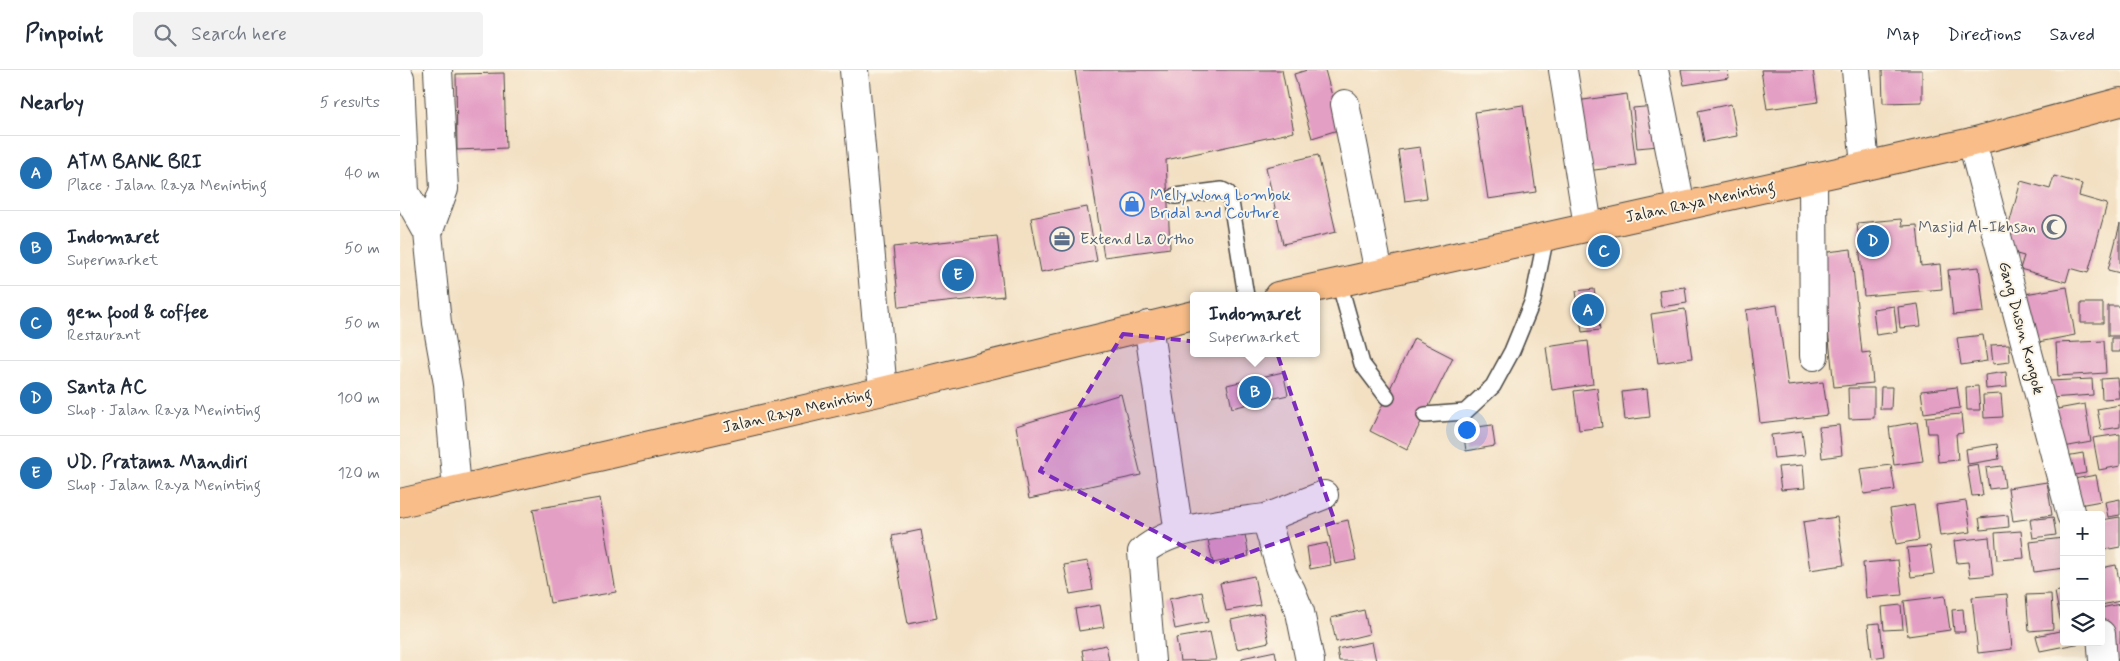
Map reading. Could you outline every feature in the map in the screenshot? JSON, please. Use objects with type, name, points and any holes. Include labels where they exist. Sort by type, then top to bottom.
[{"type":"highway","name":"Jalan Raya Meninting","points":[[1295,292],[1972,142],[2120,102]]},
{"type":"highway","name":"Jalan Raya Meninting","points":[[400,503],[883,392],[1190,316]]},
{"type":"street","points":[[428,233],[444,188],[438,70]]},
{"type":"street","points":[[854,70],[883,392]]},
{"type":"street","points":[[1563,70],[1588,226]]},
{"type":"street","points":[[1654,70],[1681,206]]},
{"type":"street","points":[[1856,70],[1865,166]]},
{"type":"street","points":[[400,78],[405,192],[428,233],[437,323],[448,384],[457,490]]},
{"type":"street","points":[[1345,104],[1379,273]]},
{"type":"street","name":"Gang Dusun Kongok","points":[[1972,142],[2070,511]]},
{"type":"street","points":[[404,166],[443,166]]},
{"type":"street","points":[[1813,177],[1814,356]]},
{"type":"street","points":[[1148,325],[1178,533]]},
{"type":"street","points":[[1151,661],[1142,552],[1150,545],[1178,533],[1266,518],[1324,495]]},
{"type":"street","points":[[1266,518],[1282,574],[1300,612],[1310,661]]},
{"type":"street","points":[[2102,646],[2104,661]]},
{"type":"lane","points":[[1175,196],[1222,190],[1228,193],[1245,292]]},
{"type":"lane","points":[[1425,415],[1464,412],[1493,386],[1512,351],[1533,300],[1546,236]]},
{"type":"lane","points":[[1338,282],[1362,364],[1387,397]]},
{"type":"highlighted area","points":[[1123,334],[1276,350],[1335,522],[1217,564],[1040,471]]},
{"type":"building","name":"Melly Wong Lombok Bridal and Couture","points":[[1075,70],[1282,70],[1294,132],[1166,160],[1170,248],[1104,257]]},
{"type":"building","points":[[1307,70],[1325,70],[1341,129],[1312,138],[1294,74]]},
{"type":"building","points":[[1681,70],[1728,70],[1729,78],[1684,85]]},
{"type":"building","points":[[1761,70],[1813,70],[1818,102],[1767,109]]},
{"type":"building","points":[[1882,70],[1922,70],[1922,102],[1883,103]]},
{"type":"building","points":[[504,73],[506,148],[457,150],[456,74]]},
{"type":"building","points":[[1627,94],[1636,165],[1586,171],[1576,101]]},
{"type":"building","points":[[1731,104],[1737,136],[1704,142],[1698,111]]},
{"type":"building","points":[[1523,105],[1536,192],[1488,199],[1475,112]]},
{"type":"building","points":[[1655,106],[1659,146],[1637,148],[1633,108]]},
{"type":"building","points":[[1420,147],[1427,198],[1405,201],[1398,150]]},
{"type":"building","points":[[1318,155],[1336,232],[1283,244],[1266,167]]},
{"type":"building","name":"Masjid Al-Ikhsan","points":[[2054,176],[2082,184],[2079,196],[2107,204],[2088,273],[2070,268],[2066,282],[2020,269],[2024,256],[2002,250],[2021,181],[2050,189]]},
{"type":"building","points":[[1087,207],[1097,261],[1041,272],[1031,218]]},
{"type":"building","points":[[1901,219],[1902,226],[1917,225],[1921,266],[1940,264],[1942,289],[1864,296],[1857,223]]},
{"type":"building","points":[[2120,224],[2120,273],[2108,270]]},
{"type":"building","points":[[997,236],[1004,296],[899,307],[893,247]]},
{"type":"building","points":[[1851,249],[1862,353],[1870,352],[1873,383],[1834,387],[1820,253]]},
{"type":"building","points":[[1979,267],[1984,312],[1953,315],[1948,270]]},
{"type":"building","points":[[1685,287],[1687,303],[1661,307],[1659,290]]},
{"type":"building","points":[[2067,287],[2075,335],[2033,343],[2025,294]]},
{"type":"building","points":[[1594,289],[1600,330],[1582,332],[1576,291]]},
{"type":"building","points":[[2081,303],[2103,303],[2103,323],[2081,323]]},
{"type":"building","points":[[1918,304],[1921,326],[1900,328],[1898,307]]},
{"type":"building","points":[[1777,305],[1788,386],[1823,382],[1828,415],[1760,423],[1746,310]]},
{"type":"building","points":[[1894,306],[1897,332],[1876,335],[1873,309]]},
{"type":"building","points":[[2108,306],[2120,306],[2120,336],[2108,336]]},
{"type":"building","points":[[1685,309],[1692,358],[1658,363],[1651,314]]},
{"type":"building","points":[[1983,335],[1987,361],[1961,365],[1957,338]]},
{"type":"building","points":[[1414,338],[1453,358],[1407,450],[1370,431]]},
{"type":"building","points":[[2111,338],[2120,338],[2120,352],[2111,352]]},
{"type":"building","points":[[1588,341],[1593,384],[1552,390],[1546,347]]},
{"type":"building","points":[[2104,341],[2106,373],[2058,376],[2056,343]]},
{"type":"building","points":[[2009,344],[2010,362],[1993,364],[1991,345]]},
{"type":"building","points":[[1283,372],[1288,395],[1232,408],[1227,385]]},
{"type":"building","points":[[2006,372],[2007,387],[1986,389],[1985,375]]},
{"type":"building","points":[[2117,378],[2119,398],[2102,399],[2101,379]]},
{"type":"building","points":[[2092,379],[2093,395],[2050,398],[2049,381]]},
{"type":"building","points":[[1978,386],[1980,410],[1967,410],[1966,387]]},
{"type":"building","points":[[1881,387],[1892,387],[1891,409],[1880,409]]},
{"type":"building","points":[[1957,387],[1960,408],[1924,413],[1921,391]]},
{"type":"building","points":[[1597,388],[1602,427],[1579,430],[1574,391]]},
{"type":"building","points":[[1848,388],[1874,388],[1874,418],[1849,419]]},
{"type":"building","points":[[1647,389],[1650,417],[1625,420],[1622,392]]},
{"type":"building","points":[[1121,394],[1141,475],[1029,499],[1016,426]]},
{"type":"building","points":[[2001,394],[2003,417],[1984,418],[1983,395]]},
{"type":"building","points":[[2085,404],[2091,442],[2058,448],[2052,410]]},
{"type":"building","points":[[2120,405],[2120,427],[2101,430],[2097,409]]},
{"type":"building","points":[[1961,414],[1963,433],[1956,434],[1958,460],[1938,462],[1936,433],[1928,433],[1926,417]]},
{"type":"building","points":[[1917,422],[1923,461],[1894,465],[1889,427]]},
{"type":"building","points":[[1492,425],[1495,446],[1466,451],[1463,429]]},
{"type":"building","points":[[1839,425],[1842,455],[1822,458],[1819,427]]},
{"type":"building","points":[[1802,431],[1805,455],[1774,458],[1771,435]]},
{"type":"building","points":[[2120,434],[2120,466],[2099,470],[2093,438]]},
{"type":"building","points":[[1997,444],[1999,459],[1968,464],[1966,449]]},
{"type":"building","points":[[2083,453],[2086,473],[2063,477],[2060,457]]},
{"type":"building","points":[[1978,464],[1983,495],[1972,496],[1967,466]]},
{"type":"building","points":[[1803,465],[1805,488],[1781,490],[1778,467]]},
{"type":"building","points":[[1891,465],[1895,490],[1864,494],[1860,469]]},
{"type":"building","points":[[2002,466],[2005,487],[1989,489],[1986,468]]},
{"type":"building","points":[[2096,475],[2101,501],[2079,505],[2074,479]]},
{"type":"building","points":[[2047,482],[2052,515],[2013,521],[2008,488]]},
{"type":"building","points":[[600,498],[616,592],[550,603],[533,509]]},
{"type":"building","points":[[2120,499],[2120,515],[2108,517],[2105,502]]},
{"type":"building","points":[[1966,501],[1971,532],[1940,536],[1936,505]]},
{"type":"building","points":[[1914,505],[1919,540],[1896,544],[1890,509]]},
{"type":"building","points":[[2008,515],[2009,527],[1981,530],[1979,518]]},
{"type":"building","points":[[1837,517],[1844,565],[1810,570],[1803,522]]},
{"type":"building","points":[[2053,517],[2056,535],[2033,538],[2030,520]]},
{"type":"building","points":[[2120,517],[2120,547],[2105,550],[2105,519]]},
{"type":"building","points":[[1348,520],[1356,560],[1335,564],[1327,525]]},
{"type":"building","points":[[1243,524],[1249,556],[1213,563],[1206,531]]},
{"type":"building","points":[[921,530],[937,618],[908,624],[892,536]]},
{"type":"building","points":[[2021,531],[2024,558],[1997,560],[1995,533]]},
{"type":"building","points":[[1989,537],[1993,575],[1970,577],[1968,562],[1957,563],[1954,541]]},
{"type":"building","points":[[2060,538],[2060,569],[2034,572],[2030,542]]},
{"type":"building","points":[[1327,543],[1331,565],[1310,569],[1307,547]]},
{"type":"building","points":[[1930,546],[1934,574],[1911,577],[1907,548]]},
{"type":"building","points":[[1898,560],[1902,595],[1866,598],[1863,563]]},
{"type":"building","points":[[1088,561],[1093,590],[1070,594],[1064,565]]},
{"type":"building","points":[[2116,565],[2120,585],[2120,601],[2105,604],[2105,567]]},
{"type":"building","points":[[1254,576],[1260,605],[1226,611],[1220,583]]},
{"type":"building","points":[[2060,591],[2060,618],[2055,592]]},
{"type":"building","points":[[1202,592],[1208,622],[1175,629],[1169,599]]},
{"type":"building","points":[[2007,594],[2012,649],[1978,653],[1972,597]]},
{"type":"building","points":[[2051,594],[2053,629],[2029,631],[2026,595]]},
{"type":"building","points":[[1945,596],[1950,630],[1908,636],[1904,601]]},
{"type":"building","points":[[2120,604],[2120,659],[2109,661],[2105,634],[2105,607]]},
{"type":"building","points":[[1100,605],[1104,627],[1079,631],[1075,609]]},
{"type":"building","points":[[1901,605],[1903,629],[1884,630],[1882,607]]},
{"type":"building","points":[[1963,609],[1965,632],[1954,632],[1952,610]]},
{"type":"building","points":[[1364,610],[1369,634],[1336,642],[1331,618]]},
{"type":"building","points":[[1263,613],[1269,642],[1237,649],[1231,620]]},
{"type":"building","points":[[1880,623],[1884,656],[1872,658],[1868,624]]},
{"type":"building","points":[[2060,631],[2060,646],[2066,646],[2040,651],[2036,636]]},
{"type":"building","points":[[1210,632],[1216,660],[1180,661],[1176,638]]},
{"type":"building","points":[[1372,642],[1376,661],[1339,661],[1337,649]]},
{"type":"building","points":[[1106,645],[1109,661],[1084,661],[1082,650]]},
{"type":"building","points":[[1275,651],[1277,661],[1242,661],[1242,658]]},
{"type":"place","name":"Melly Wong Lombok Bridal and Couture","points":[[1132,204]]},
{"type":"place","name":"Masjid Al-Ikhsan","points":[[2054,227]]},
{"type":"place","name":"Extend La Ortho","points":[[1062,239]]},
{"type":"place","name":"Santa AC","points":[[1873,241]]},
{"type":"place","name":"gem food & coffee","points":[[1604,251]]},
{"type":"place","name":"UD. Pratama Mandiri","points":[[958,275]]},
{"type":"place","name":"ATM BANK BRI","points":[[1588,310]]},
{"type":"place","name":"Indomaret","points":[[1255,392]]}]
